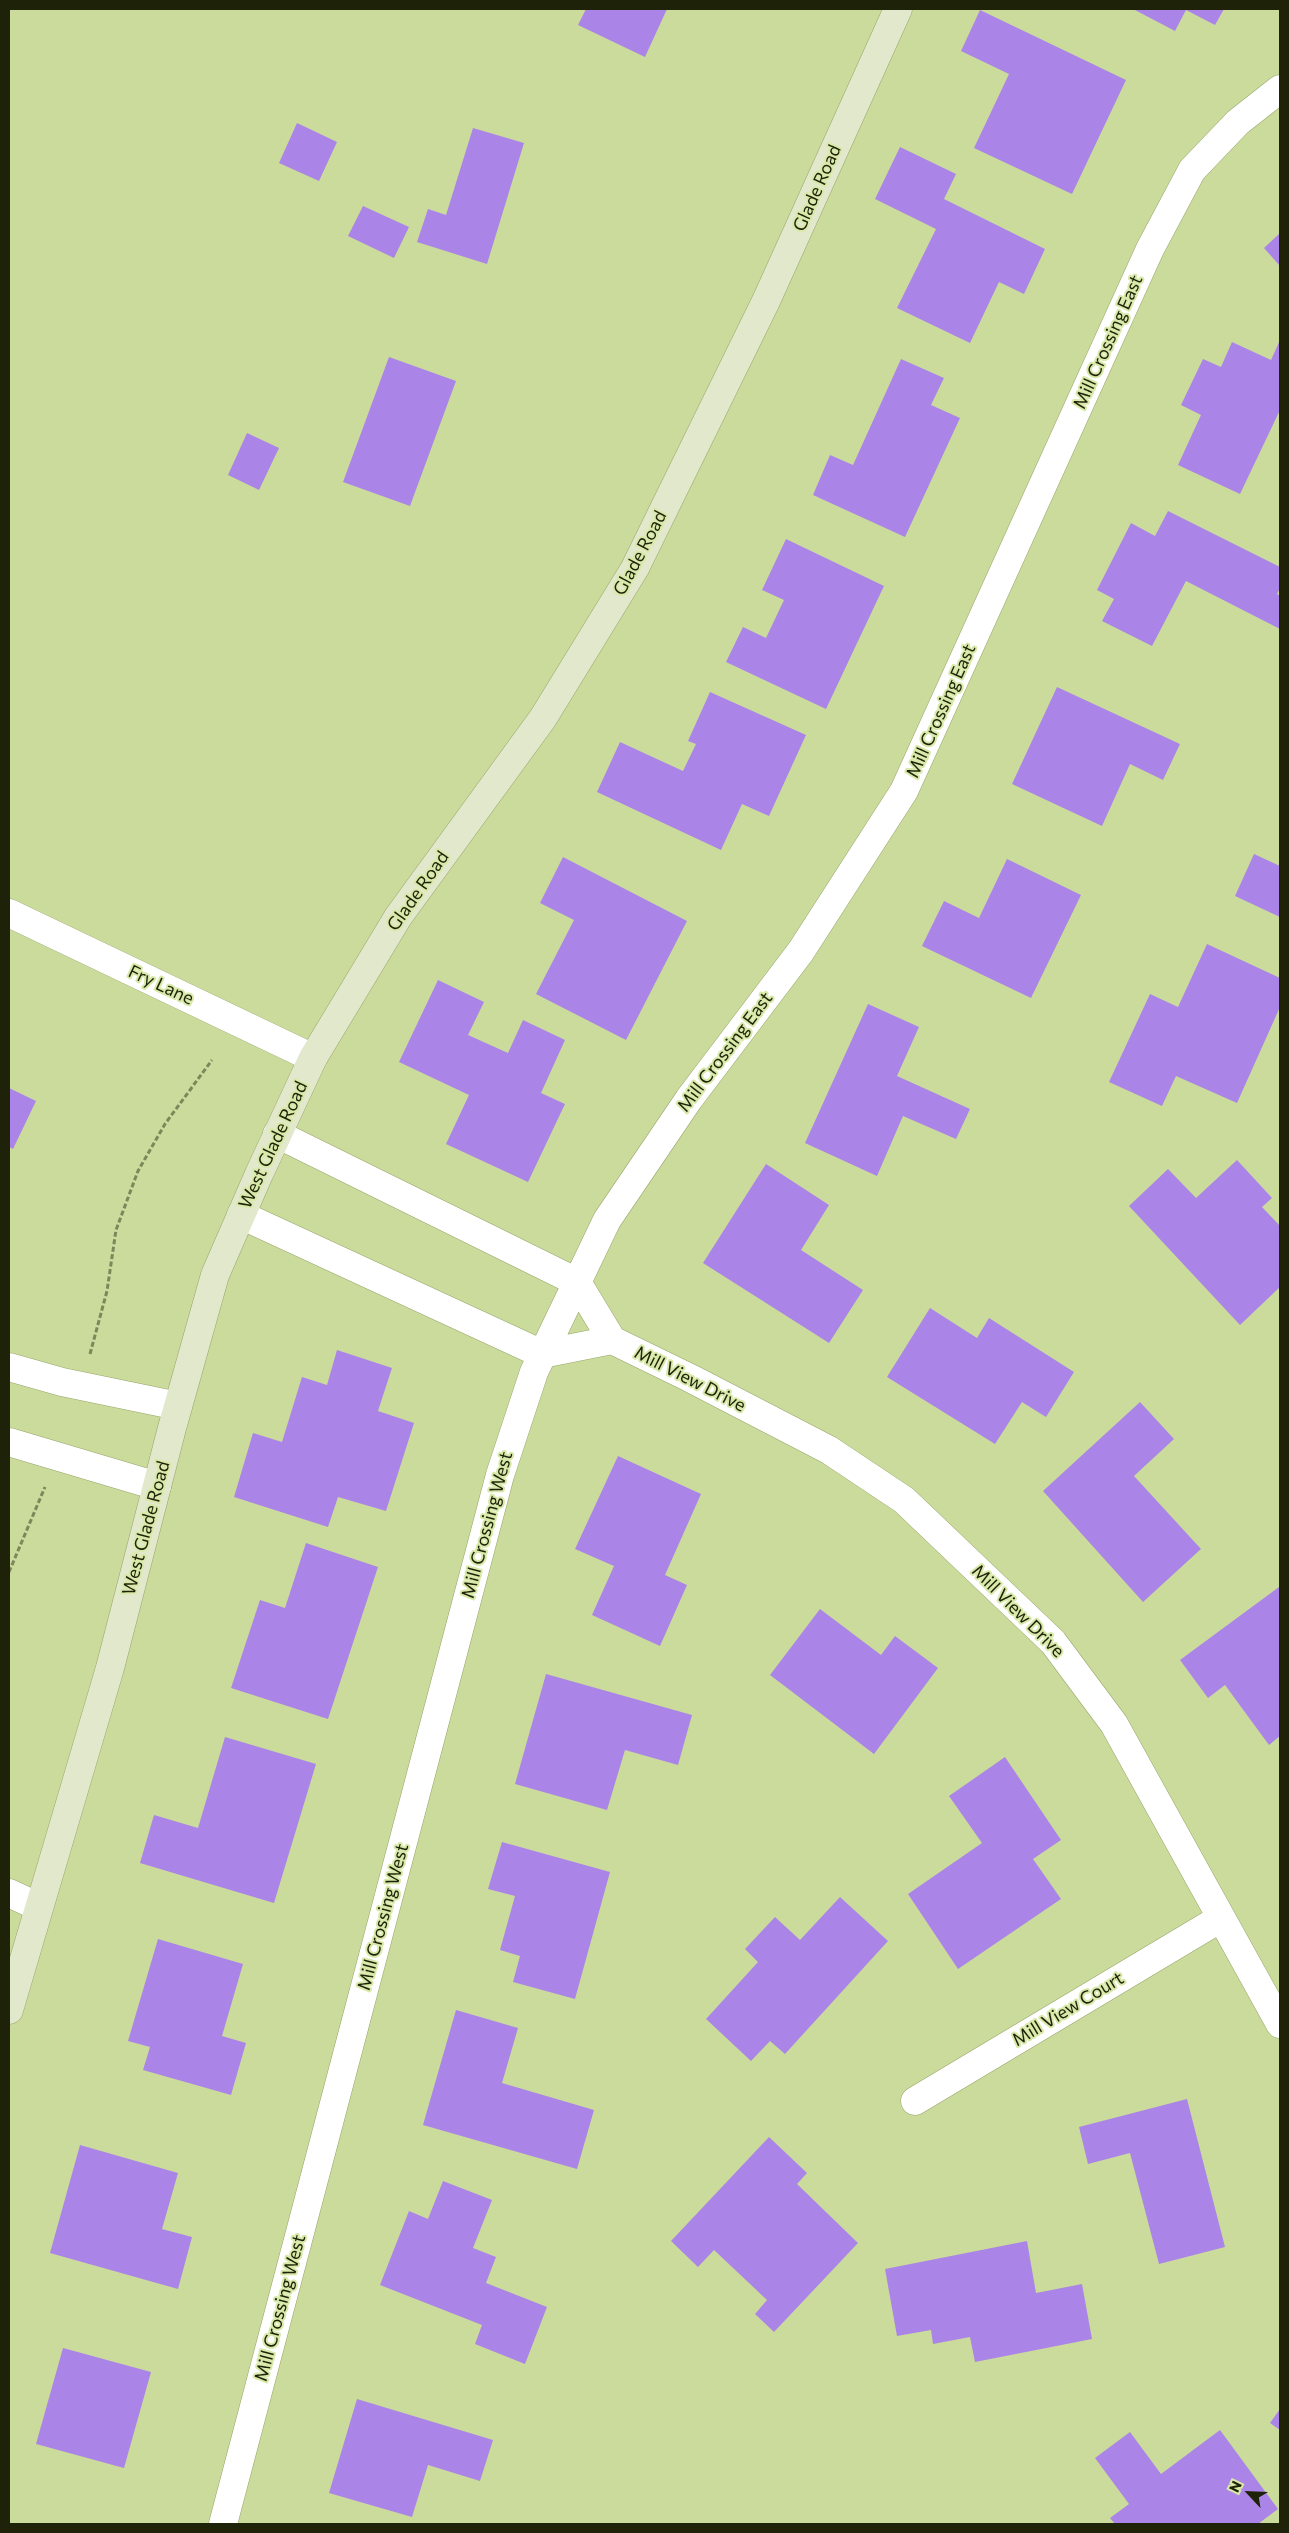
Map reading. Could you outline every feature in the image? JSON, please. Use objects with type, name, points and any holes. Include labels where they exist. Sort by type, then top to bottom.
[{"type":"main road","name":"Glade Road","points":[[313,1058],[398,917],[543,718],[635,568],[766,301],[898,9]]},
{"type":"main road","name":"West Glade Road","points":[[9,2010],[110,1668],[178,1406],[215,1275],[277,1134],[313,1058]]},
{"type":"street","name":"Mill Crossing East","points":[[561,1315],[607,1220],[689,1099],[801,951],[904,791],[1150,249],[1192,170],[1238,122],[1280,89]]},
{"type":"street","name":"Fry Lane","points":[[9,913],[313,1058]]},
{"type":"street","points":[[277,1134],[577,1282]]},
{"type":"street","points":[[241,1215],[542,1354]]},
{"type":"street","name":"Mill View Drive","points":[[577,1282],[612,1340],[829,1450],[904,1500],[1053,1642],[1114,1724],[1280,2024]]},
{"type":"street","name":"Mill Crossing West","points":[[223,2524],[500,1475],[534,1372],[561,1315]]},
{"type":"street","name":"Mill View Drive","points":[[542,1354],[612,1340]]},
{"type":"street","points":[[9,1367],[82,1386],[178,1406]]},
{"type":"street","points":[[9,1442],[157,1486]]},
{"type":"street","points":[[9,1893],[39,1907]]},
{"type":"street","name":"Mill View Court","points":[[915,2100],[1222,1918]]},
{"type":"path","points":[[82,1386],[107,1291],[116,1230],[138,1171],[165,1124],[212,1060]]},
{"type":"path","points":[[9,1572],[58,1458]]},
{"type":"building","points":[[586,9],[667,9],[645,57],[578,25]]},
{"type":"building","points":[[1133,9],[1224,9],[1215,25],[1186,10],[1175,31]]},
{"type":"building","points":[[980,10],[1126,80],[1072,194],[974,148],[1009,74],[961,51]]},
{"type":"building","points":[[297,123],[337,142],[319,181],[279,163]]},
{"type":"building","points":[[473,128],[524,143],[487,264],[417,242],[428,209],[446,215]]},
{"type":"building","points":[[900,147],[956,174],[944,199],[1045,249],[1024,294],[999,282],[970,343],[897,308],[936,229],[875,199]]},
{"type":"building","points":[[363,206],[409,227],[394,258],[348,236]]},
{"type":"building","points":[[1280,233],[1280,266],[1264,248]]},
{"type":"building","points":[[1280,340],[1280,410],[1240,494],[1178,465],[1201,415],[1181,405],[1203,359],[1221,367],[1232,342],[1271,360]]},
{"type":"building","points":[[389,357],[456,381],[410,506],[343,482]]},
{"type":"building","points":[[901,359],[944,378],[931,405],[960,418],[905,537],[813,495],[830,455],[853,465]]},
{"type":"building","points":[[247,433],[279,448],[259,490],[228,475]]},
{"type":"building","points":[[1168,511],[1280,567],[1280,588],[1277,594],[1280,596],[1280,629],[1186,581],[1152,646],[1102,621],[1114,599],[1097,590],[1131,523],[1155,536]]},
{"type":"building","points":[[786,539],[884,586],[826,709],[726,662],[743,627],[766,638],[784,600],[762,590]]},
{"type":"building","points":[[1057,687],[1180,744],[1163,780],[1130,764],[1102,826],[1012,784]]},
{"type":"building","points":[[710,692],[806,735],[769,816],[742,804],[721,850],[597,792],[620,742],[683,771],[696,744],[688,741]]},
{"type":"building","points":[[1254,854],[1280,866],[1280,917],[1235,896]]},
{"type":"building","points":[[563,857],[687,921],[626,1040],[536,994],[574,920],[540,903]]},
{"type":"building","points":[[1007,859],[1081,895],[1031,998],[922,946],[944,901],[979,918]]},
{"type":"building","points":[[1207,944],[1280,978],[1280,1007],[1237,1103],[1176,1076],[1162,1106],[1109,1082],[1150,994],[1178,1007]]},
{"type":"building","points":[[438,980],[484,1002],[468,1035],[508,1053],[523,1020],[565,1040],[541,1093],[565,1104],[528,1182],[446,1144],[469,1095],[399,1062]]},
{"type":"building","points":[[868,1004],[919,1027],[897,1076],[970,1109],[956,1139],[903,1116],[877,1176],[805,1143]]},
{"type":"building","points":[[9,1088],[36,1101],[13,1149],[9,1147]]},
{"type":"building","points":[[1237,1160],[1272,1198],[1262,1207],[1280,1226],[1280,1287],[1240,1325],[1129,1206],[1168,1169],[1196,1198]]},
{"type":"building","points":[[766,1164],[829,1205],[801,1250],[863,1290],[829,1343],[703,1263]]},
{"type":"building","points":[[930,1308],[977,1338],[989,1318],[1074,1372],[1046,1417],[1022,1402],[995,1444],[887,1377]]},
{"type":"building","points":[[337,1350],[392,1368],[378,1411],[414,1423],[386,1511],[338,1497],[328,1527],[234,1497],[253,1433],[282,1442],[302,1377],[327,1385]]},
{"type":"building","points":[[1140,1402],[1174,1439],[1134,1476],[1201,1549],[1143,1602],[1043,1491]]},
{"type":"building","points":[[618,1456],[701,1494],[665,1575],[687,1585],[660,1646],[592,1615],[614,1566],[575,1549]]},
{"type":"building","points":[[306,1543],[378,1567],[328,1719],[231,1688],[260,1600],[285,1608]]},
{"type":"building","points":[[1279,1587],[1280,1736],[1269,1745],[1225,1685],[1208,1698],[1180,1660]]},
{"type":"building","points":[[820,1609],[881,1655],[895,1636],[938,1668],[874,1754],[770,1675]]},
{"type":"building","points":[[546,1674],[692,1715],[678,1765],[625,1750],[607,1810],[515,1784]]},
{"type":"building","points":[[225,1737],[316,1764],[274,1903],[140,1863],[154,1815],[198,1828]]},
{"type":"building","points":[[1005,1757],[1061,1840],[1033,1859],[1061,1899],[958,1969],[908,1894],[982,1843],[949,1796]]},
{"type":"building","points":[[502,1842],[610,1872],[575,1999],[513,1982],[520,1956],[500,1950],[515,1896],[488,1889]]},
{"type":"building","points":[[840,1897],[888,1941],[785,2054],[770,2041],[751,2061],[706,2019],[758,1962],[745,1949],[775,1917],[800,1940]]},
{"type":"building","points":[[158,1939],[243,1964],[222,2036],[246,2043],[231,2095],[143,2070],[150,2047],[128,2041]]},
{"type":"building","points":[[456,2010],[518,2028],[502,2083],[594,2110],[577,2169],[423,2125]]},
{"type":"building","points":[[1187,2099],[1225,2247],[1159,2264],[1130,2153],[1088,2164],[1079,2127]]},
{"type":"building","points":[[769,2137],[807,2173],[797,2184],[858,2243],[774,2332],[755,2314],[767,2300],[714,2250],[698,2267],[671,2241]]},
{"type":"building","points":[[80,2145],[178,2173],[162,2229],[192,2237],[178,2289],[50,2253]]},
{"type":"building","points":[[443,2181],[492,2200],[473,2248],[496,2257],[486,2283],[547,2307],[525,2364],[475,2344],[482,2325],[380,2285],[409,2211],[428,2219]]},
{"type":"building","points":[[1027,2241],[1036,2293],[1082,2284],[1092,2339],[975,2362],[970,2337],[933,2344],[931,2330],[897,2336],[885,2269]]},
{"type":"building","points":[[63,2348],[151,2372],[124,2468],[36,2444]]},
{"type":"building","points":[[357,2399],[493,2440],[480,2481],[428,2465],[412,2517],[329,2493]]},
{"type":"building","points":[[1280,2409],[1280,2430],[1270,2423]]},
{"type":"building","points":[[1220,2430],[1278,2509],[1258,2524],[1115,2524],[1110,2518],[1129,2504],[1095,2458],[1130,2432],[1161,2474]]}]
